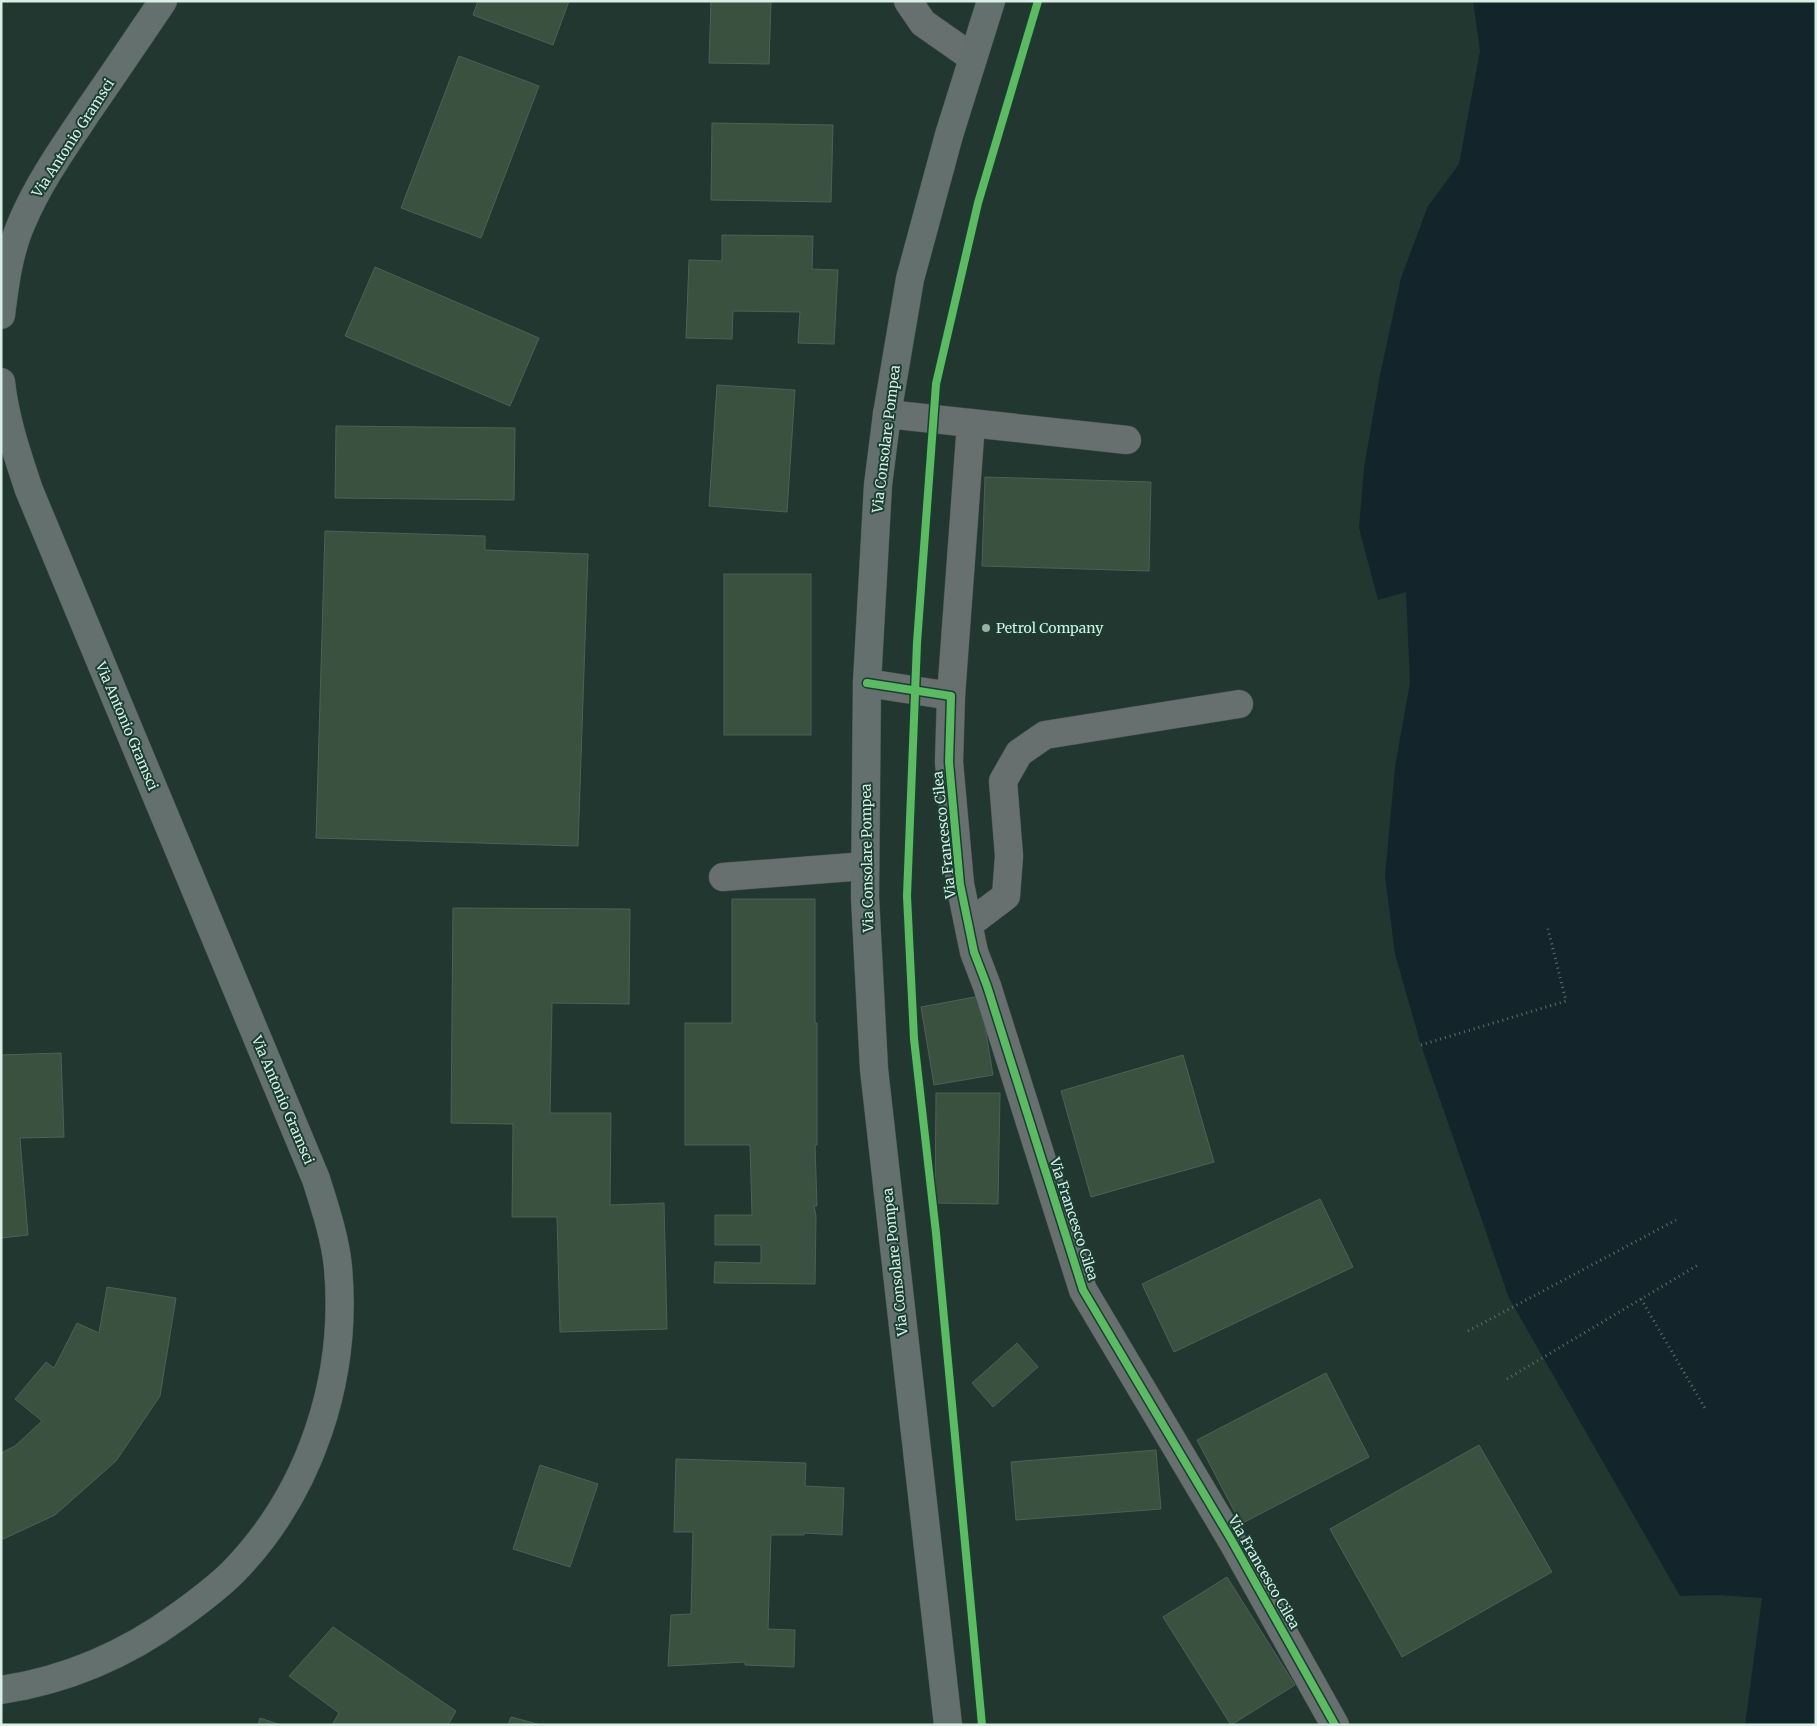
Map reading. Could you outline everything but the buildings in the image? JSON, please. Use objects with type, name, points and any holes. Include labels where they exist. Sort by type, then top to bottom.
[{"type":"main road","name":"Via Antonio Gramsci","points":[[1,315],[12,251],[38,188],[56,158],[163,1]]},
{"type":"main road","name":"Via Consolare Pompea","points":[[948,1725],[874,1070],[865,866],[867,683],[878,485],[887,414],[910,279],[949,135],[991,1]]},
{"type":"main road","name":"Via Antonio Gramsci","points":[[1,382],[11,435],[29,490],[316,1180],[330,1224],[338,1267],[339,1314],[336,1355],[330,1393],[320,1431],[304,1468],[260,1541],[232,1572],[187,1610],[133,1646],[98,1663],[57,1678],[24,1687],[1,1690]]},
{"type":"street","points":[[908,1],[923,23],[973,58]]},
{"type":"street","points":[[887,414],[1127,440]]},
{"type":"street","name":"Via Francesco Cilea","points":[[971,423],[948,762],[960,884],[974,952],[988,986],[1083,1290],[1232,1541],[1335,1725]]},
{"type":"street","points":[[867,683],[951,696]]},
{"type":"street","points":[[968,924],[1006,896],[1009,856],[1003,781],[1019,753],[1045,735],[1239,704]]},
{"type":"street","points":[[723,877],[865,866]]},
{"type":"path","points":[[1421,1046],[1566,1002],[1548,925]]},
{"type":"path","points":[[1468,1331],[1676,1220]]},
{"type":"path","points":[[1507,1379],[1698,1265]]},
{"type":"path","points":[[1641,1299],[1706,1410]]},
{"type":"water","points":[[1473,1],[1816,1],[1816,1725],[1745,1725],[1762,1598],[1719,1595],[1680,1596],[1509,1298],[1421,1045],[1395,954],[1385,876],[1395,767],[1410,683],[1406,592],[1378,600],[1359,528],[1364,468],[1380,375],[1401,278],[1428,206],[1459,164],[1480,51]]},
{"type":"cycle path","points":[[982,1725],[936,1233],[914,1039],[907,896],[917,643],[936,384],[978,203],[1038,1]]},
{"type":"cycle path","points":[[867,683],[951,696],[949,762],[960,884],[974,952],[987,986],[1083,1290],[1232,1541],[1335,1725]]},
{"type":"place","name":"Petrol Company","points":[[986,628]]}]
